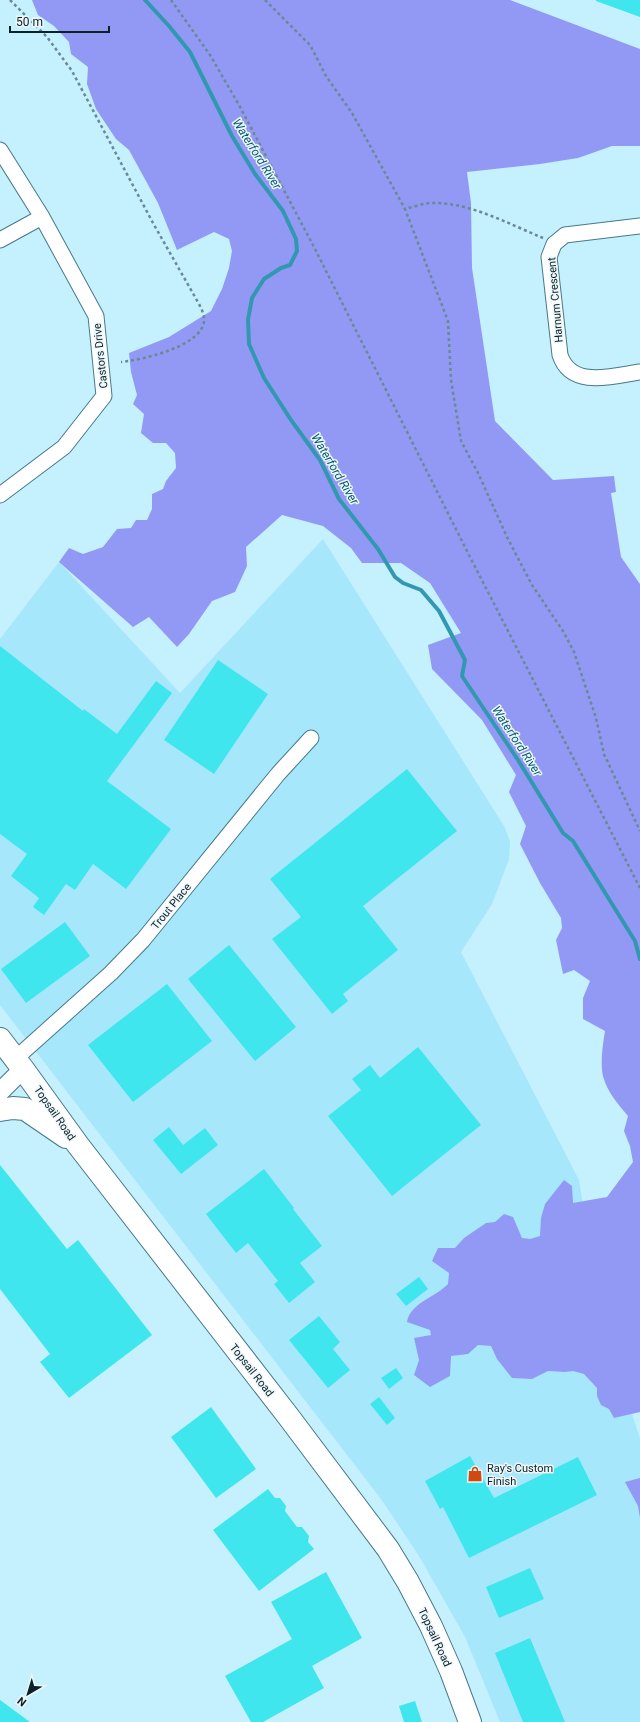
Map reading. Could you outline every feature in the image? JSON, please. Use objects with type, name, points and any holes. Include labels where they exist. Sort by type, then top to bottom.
[{"type":"main road","name":"Topsail Road","points":[[0,1039],[78,1145],[288,1416],[388,1549],[408,1582],[431,1626],[451,1672],[470,1722]]},
{"type":"main road","points":[[0,1110],[13,1108],[25,1109],[78,1145]]},
{"type":"street","name":"Castors Drive","points":[[0,150],[42,217],[96,316],[104,396],[64,447],[0,495]]},
{"type":"street","points":[[0,240],[42,217]]},
{"type":"street","name":"Harnum Crescent","points":[[640,226],[565,236],[554,244],[551,250],[549,264],[560,354],[562,362],[568,370],[583,378],[640,372]]},
{"type":"street","name":"Trout Place","points":[[19,1064],[143,940],[278,774],[312,738]]},
{"type":"street","points":[[0,1092],[19,1064]]},
{"type":"path","points":[[10,0],[47,37],[72,71],[153,223],[199,304],[204,317],[204,324],[200,331],[183,344],[152,356],[121,362]]},
{"type":"path","points":[[171,0],[210,55],[240,105],[324,266],[467,552],[640,888]]},
{"type":"path","points":[[265,0],[310,45],[326,76],[352,113],[405,209],[448,321],[451,380],[461,441],[478,472],[508,539],[532,585],[563,631],[574,652],[596,718],[604,754],[640,831]]},
{"type":"path","points":[[405,209],[430,203],[455,204],[483,214],[554,244]]},
{"type":"shaded area","points":[[32,0],[510,0],[640,49],[640,146],[612,146],[578,158],[467,172],[471,203],[472,268],[495,421],[553,480],[614,476],[616,492],[611,493],[621,557],[640,584],[640,1412],[614,1418],[609,1409],[601,1405],[597,1396],[597,1388],[584,1374],[573,1371],[548,1371],[532,1379],[512,1378],[497,1359],[491,1346],[478,1345],[468,1354],[451,1356],[450,1376],[430,1387],[414,1375],[419,1360],[414,1338],[431,1335],[430,1330],[407,1322],[409,1315],[418,1305],[443,1289],[448,1284],[449,1273],[432,1261],[438,1248],[455,1248],[464,1238],[486,1223],[495,1222],[504,1214],[513,1217],[522,1238],[530,1239],[540,1236],[541,1218],[545,1204],[564,1180],[572,1186],[573,1203],[607,1197],[633,1162],[630,1146],[624,1131],[628,1116],[610,1093],[603,1076],[602,1060],[605,1031],[583,1019],[583,998],[590,981],[574,970],[563,974],[556,940],[562,928],[561,918],[540,883],[520,844],[526,826],[509,792],[516,775],[482,720],[432,669],[428,645],[461,633],[430,583],[401,563],[362,563],[351,548],[323,526],[282,515],[246,547],[247,566],[235,592],[212,601],[189,634],[177,647],[149,617],[133,627],[59,562],[69,548],[83,554],[103,547],[117,529],[131,528],[136,520],[147,520],[152,509],[152,494],[163,489],[166,481],[176,468],[175,453],[166,443],[153,443],[141,433],[144,414],[133,404],[137,395],[131,372],[129,353],[169,337],[211,311],[222,289],[229,268],[232,251],[229,239],[214,232],[177,250],[158,203],[129,150],[116,139],[96,109],[87,84],[88,67],[71,54],[69,42],[54,26],[38,15]]},
{"type":"shaded area","points":[[323,539],[504,826],[510,841],[509,859],[492,904],[461,952],[579,1180],[602,1324],[640,1438],[640,1722],[500,1722],[465,1637],[419,1556],[381,1499],[0,1005],[0,639],[59,562],[180,693]]},
{"type":"shaded area","points":[[640,1478],[640,1518],[638,1506],[625,1482]]},
{"type":"building","points":[[640,0],[640,17],[596,1]]},
{"type":"building","points":[[0,646],[83,711],[84,709],[117,734],[156,681],[172,693],[107,781],[171,829],[126,889],[93,864],[75,890],[66,884],[44,915],[33,907],[39,898],[11,876],[27,854],[0,834]]},
{"type":"building","points":[[218,660],[268,694],[214,774],[164,740]]},
{"type":"building","points":[[407,769],[457,831],[363,906],[398,950],[343,994],[348,1001],[332,1014],[272,939],[301,917],[270,879]]},
{"type":"building","points":[[65,922],[90,956],[26,1003],[1,969]]},
{"type":"building","points":[[229,945],[296,1027],[255,1061],[188,979]]},
{"type":"building","points":[[167,984],[212,1041],[133,1102],[88,1045]]},
{"type":"building","points":[[418,1047],[481,1125],[392,1196],[328,1116],[361,1090],[352,1079],[370,1065],[380,1078]]},
{"type":"building","points":[[169,1127],[183,1145],[205,1128],[218,1145],[181,1174],[153,1140]]},
{"type":"building","points":[[0,1165],[67,1249],[78,1240],[152,1335],[69,1398],[40,1362],[50,1354],[0,1289]]},
{"type":"building","points":[[264,1169],[322,1246],[300,1263],[315,1282],[289,1303],[274,1284],[278,1281],[248,1243],[236,1253],[206,1214]]},
{"type":"building","points":[[419,1277],[428,1289],[406,1306],[396,1294]]},
{"type":"building","points":[[319,1316],[340,1342],[333,1349],[350,1370],[328,1388],[289,1340]]},
{"type":"building","points":[[396,1368],[403,1378],[389,1389],[381,1378]]},
{"type":"building","points":[[379,1397],[395,1418],[387,1425],[370,1404]]},
{"type":"building","points":[[211,1407],[256,1469],[216,1498],[171,1437]]},
{"type":"building","points":[[470,1456],[494,1498],[578,1457],[597,1495],[469,1558],[443,1507],[440,1509],[425,1481]]},
{"type":"building","points":[[268,1489],[275,1498],[280,1498],[286,1506],[285,1511],[297,1527],[302,1527],[309,1536],[308,1542],[314,1549],[259,1591],[213,1530]]},
{"type":"building","points":[[530,1568],[544,1599],[499,1618],[486,1587]]},
{"type":"building","points":[[326,1572],[362,1638],[312,1666],[324,1688],[263,1722],[251,1722],[225,1676],[292,1639],[271,1602]]},
{"type":"building","points":[[530,1638],[565,1722],[523,1722],[495,1653]]},
{"type":"building","points":[[0,1700],[30,1722],[0,1722]]},
{"type":"building","points":[[415,1701],[422,1722],[404,1722],[399,1706]]},
{"type":"waterway","name":"Waterford River","points":[[145,0],[190,52],[232,136],[255,174],[283,211],[296,239],[297,251],[290,265],[281,268],[264,279],[252,298],[248,320],[249,344],[264,378],[291,420],[320,460],[339,499],[378,549],[395,577],[403,583],[421,590],[439,611],[465,660],[462,676],[518,760],[563,833],[573,841],[635,941],[640,959]]},
{"type":"place","name":"Ray's Custom Finish","points":[[475,1474]]}]
